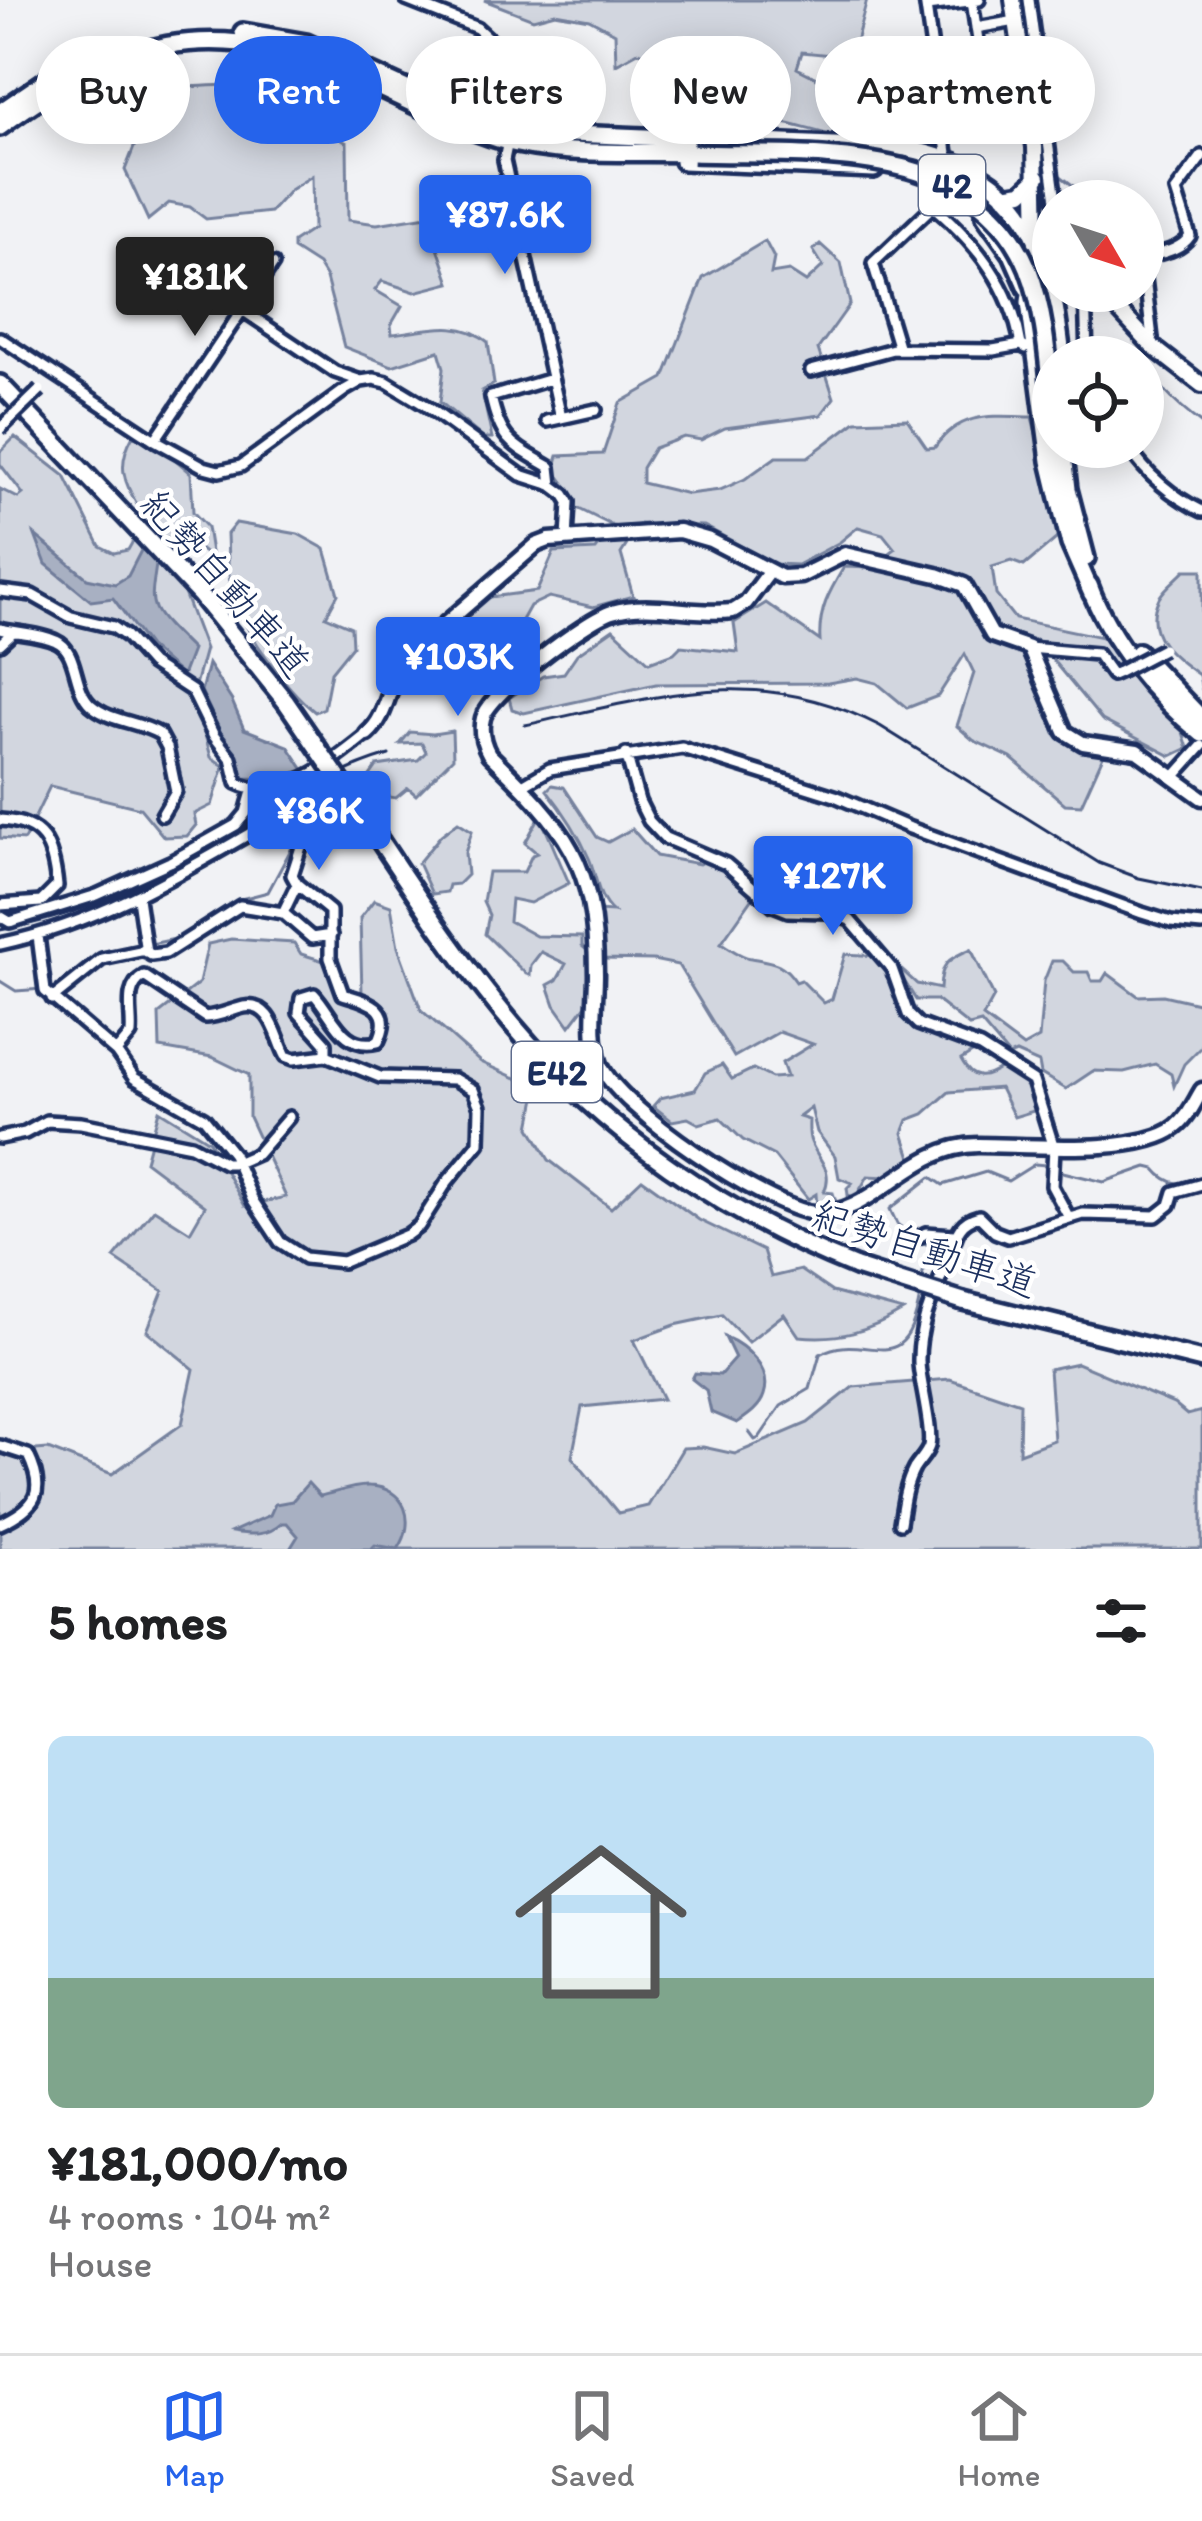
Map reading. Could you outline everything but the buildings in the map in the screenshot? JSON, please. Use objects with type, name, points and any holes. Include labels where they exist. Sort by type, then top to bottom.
[{"type":"highway","name":"42","points":[[0,112],[46,80],[101,54],[197,31],[254,33],[306,44],[406,88]]},
{"type":"highway","name":"42","points":[[0,127],[74,76],[104,62],[190,41],[243,41],[294,52],[406,101]]},
{"type":"highway","name":"42","points":[[606,137],[905,148],[974,172],[1004,195],[1032,228]]},
{"type":"highway","name":"42","points":[[531,144],[576,158],[891,172],[942,187],[1032,233]]},
{"type":"highway","name":"42","points":[[588,144],[885,163],[932,176],[967,194],[1008,233],[1028,270],[1045,336]]},
{"type":"highway","name":"42","points":[[693,151],[883,155],[931,166],[961,180],[1002,211],[1031,251],[1044,289],[1049,336]]},
{"type":"highway","name":"42","points":[[974,203],[1012,254],[1043,336]]},
{"type":"highway","name":"42","points":[[1029,297],[1032,274]]},
{"type":"highway","name":"紀勢自動車道","points":[[0,384],[169,562],[286,702],[486,991],[572,1086],[686,1179],[771,1229],[856,1267],[963,1300],[1202,1360]]},
{"type":"highway","name":"42","points":[[1057,468],[1060,513],[1092,594],[1142,674],[1202,734]]},
{"type":"highway","name":"42","points":[[1065,468],[1067,514],[1092,594]]},
{"type":"highway","name":"42","points":[[1068,468],[1087,562],[1120,626],[1144,662],[1202,719]]},
{"type":"main road","points":[[1013,0],[1038,180]]},
{"type":"main road","points":[[1004,195],[1022,192],[1038,177]]},
{"type":"main road","points":[[1121,312],[1144,336]]},
{"type":"main road","points":[[1164,355],[1202,385]]},
{"type":"street","points":[[406,0],[487,36]]},
{"type":"street","points":[[899,349],[873,263],[933,206],[950,160],[925,3],[976,0],[977,36]]},
{"type":"street","points":[[1029,0],[1053,180]]},
{"type":"street","points":[[976,28],[1016,21]]},
{"type":"street","points":[[507,144],[504,160],[522,254],[561,418]]},
{"type":"street","points":[[1164,253],[1190,236],[1176,191],[1202,156]]},
{"type":"street","points":[[933,206],[986,259],[1017,324],[1021,345]]},
{"type":"street","points":[[155,440],[273,264]]},
{"type":"street","points":[[242,309],[335,372],[361,381],[387,382],[507,466],[551,484],[569,502],[567,539]]},
{"type":"street","points":[[0,338],[155,440],[219,471],[241,466],[361,381]]},
{"type":"street","points":[[811,371],[899,349],[993,350],[1021,345],[1032,349]]},
{"type":"street","points":[[0,429],[52,374]]},
{"type":"street","points":[[551,379],[491,397],[499,431],[514,448],[550,466],[551,484]]},
{"type":"street","points":[[547,421],[596,410]]},
{"type":"street","points":[[1144,468],[1169,492],[1202,511]]},
{"type":"street","points":[[0,591],[32,595],[71,617],[113,627],[125,636],[152,664],[192,691],[214,736],[231,758],[237,783],[253,788],[326,769],[382,716],[393,675],[405,659],[536,545],[549,539],[679,531],[710,540],[782,577],[801,576],[845,554],[937,574],[964,585],[992,635],[1029,648],[1097,654],[1112,675],[1163,649]]},
{"type":"street","points":[[770,571],[734,611],[639,607],[609,613],[507,688],[489,704],[482,720],[489,754],[559,826],[588,886],[595,918],[599,1062],[611,1084],[694,1152],[776,1199],[815,1213],[842,1210],[939,1150],[973,1145],[1053,1160],[1156,1137],[1174,1129],[1202,1090]]},
{"type":"street","points":[[0,629],[58,641],[68,650],[81,693],[89,703],[160,734],[176,791],[162,815]]},
{"type":"street","points":[[0,644],[13,632]]},
{"type":"street","points":[[1029,648],[1065,732],[1083,743],[1137,751],[1202,798]]},
{"type":"street","points":[[1175,776],[1202,746]]},
{"type":"street","points":[[521,786],[550,769],[682,748],[836,796],[1142,913],[1202,926]]},
{"type":"street","points":[[626,754],[639,801],[664,838],[726,864],[773,905],[850,920],[892,970],[908,1014],[918,1024],[980,1047],[1033,1082],[1053,1160],[1052,1186],[1068,1216]]},
{"type":"street","points":[[326,769],[292,867],[297,884],[330,911],[330,958],[340,988],[344,994],[374,1002],[384,1031],[378,1042],[356,1042],[328,1016],[319,996],[306,995],[298,1004],[299,1013],[326,1043],[326,1055]]},
{"type":"street","points":[[0,916],[10,922],[76,902],[170,862],[236,825],[246,812],[253,788]]},
{"type":"street","points":[[0,944],[38,936],[138,898],[319,794]]},
{"type":"street","points":[[283,814],[305,830]]},
{"type":"street","points":[[0,820],[34,826],[46,841],[57,886],[41,902],[0,904]]},
{"type":"street","points":[[283,913],[297,884]]},
{"type":"street","points":[[138,898],[146,952]]},
{"type":"street","points":[[52,999],[110,954],[166,953],[240,906],[283,913],[312,938],[331,934]]},
{"type":"street","points":[[38,936],[45,991],[116,1052],[134,1078],[204,1118],[236,1163],[266,1224],[280,1242],[305,1258],[343,1262],[407,1235],[419,1226],[478,1143],[478,1099],[454,1078],[380,1077],[326,1055],[294,1059],[286,1055],[261,1009],[249,1006],[205,1017],[144,976],[129,991],[131,1034],[116,1052]]},
{"type":"street","points":[[0,1138],[26,1133],[47,1121],[81,1123],[191,1145],[225,1163],[236,1163],[257,1154],[289,1117]]},
{"type":"street","points":[[900,1523],[909,1482],[929,1448],[919,1359],[925,1311],[954,1235],[967,1219],[979,1216],[1008,1237],[1068,1216],[1156,1216],[1171,1205],[1174,1192],[1202,1184]]},
{"type":"street","points":[[916,1237],[954,1235]]},
{"type":"street","points":[[0,1446],[28,1455],[38,1484],[36,1496],[23,1511],[0,1524]]},
{"type":"shaded area","points":[[484,0],[867,0],[858,36],[815,36],[815,53],[802,52],[797,68],[815,77],[815,131],[791,125],[791,36],[630,36],[630,56],[616,64],[615,33],[589,19],[555,13],[533,19]]},
{"type":"shaded area","points":[[214,85],[214,144],[347,144],[348,220],[377,224],[427,216],[450,283],[415,292],[382,281],[375,290],[402,306],[391,325],[392,334],[455,328],[488,342],[494,384],[482,391],[492,438],[483,438],[440,402],[444,368],[439,351],[392,366],[344,347],[326,278],[318,265],[293,249],[293,242],[313,229],[312,176],[290,190],[270,212],[206,219],[190,207],[169,203],[148,220],[125,170],[135,144],[190,144],[190,86]]},
{"type":"shaded area","points":[[765,241],[774,258],[771,274],[789,271],[806,282],[823,266],[813,250],[820,244],[841,263],[850,304],[818,349],[834,398],[821,415],[725,428],[701,440],[684,437],[654,448],[642,468],[642,483],[688,494],[720,490],[776,457],[808,457],[856,421],[907,419],[927,448],[935,447],[966,421],[1032,417],[1032,468],[1045,468],[1060,530],[1024,566],[1011,561],[992,567],[996,595],[1015,619],[1102,637],[1183,732],[1188,748],[1171,756],[1102,720],[1036,640],[1022,644],[1023,657],[1056,735],[1103,756],[1081,805],[1065,804],[1011,758],[973,740],[957,726],[974,673],[965,654],[938,696],[907,708],[877,683],[857,678],[828,683],[656,684],[524,713],[512,709],[509,698],[543,676],[564,673],[577,654],[613,629],[649,662],[681,646],[738,652],[734,623],[766,603],[820,641],[826,602],[844,567],[871,568],[895,549],[883,534],[858,527],[797,565],[775,564],[704,526],[640,524],[621,554],[633,596],[593,607],[549,597],[530,606],[497,674],[437,649],[436,643],[483,598],[537,591],[554,552],[596,550],[613,526],[577,508],[554,470],[558,456],[603,454],[620,403],[664,378],[703,278]]},
{"type":"shaded area","points":[[133,435],[191,473],[193,512],[207,527],[212,559],[179,533],[164,540],[205,649],[195,685],[211,757],[224,766],[212,805],[194,814],[196,825],[187,836],[164,837],[140,808],[50,786],[24,840],[0,838],[0,489],[18,498],[23,494],[0,464],[0,452],[15,437],[65,476],[100,546],[114,553],[128,550],[145,520],[124,469]]},
{"type":"shaded area","points":[[236,523],[298,534],[325,549],[338,594],[326,616],[351,627],[352,646],[331,672],[324,708],[315,712],[291,688],[266,657],[237,607],[229,578],[227,534]]},
{"type":"shaded area","points":[[1185,570],[1202,570],[1202,690],[1199,675],[1163,644],[1154,623],[1159,598]]},
{"type":"shaded area","points":[[452,731],[453,758],[416,795],[408,788],[396,798],[383,796],[365,783],[377,766],[418,760],[426,752],[422,743],[400,744],[410,732]]},
{"type":"shaded area","points":[[552,785],[564,787],[597,837],[608,842],[632,829],[656,856],[699,864],[706,860],[756,893],[721,943],[743,956],[782,967],[824,1003],[832,999],[845,954],[878,956],[903,1016],[921,1032],[977,1050],[961,1060],[975,1075],[985,1076],[1003,1067],[1016,1075],[1031,1089],[1037,1110],[1014,1117],[1000,1088],[949,1092],[924,1114],[908,1120],[903,1133],[912,1160],[887,1177],[868,1176],[855,1198],[848,1195],[852,1183],[839,1178],[835,1156],[817,1132],[811,1108],[799,1117],[809,1120],[810,1139],[826,1171],[824,1192],[833,1193],[837,1205],[817,1207],[816,1194],[808,1199],[774,1156],[743,1140],[720,1118],[699,1124],[688,1118],[672,1121],[653,1106],[660,1098],[695,1090],[705,1073],[722,1065],[732,1079],[753,1069],[772,1078],[787,1077],[782,1063],[813,1044],[779,1032],[734,1057],[678,965],[602,959],[598,911],[613,912],[600,894],[580,840],[547,790]]},
{"type":"shaded area","points":[[540,816],[569,883],[530,903],[511,899],[509,921],[536,936],[582,937],[588,951],[589,1001],[570,1026],[548,985],[566,964],[541,952],[530,975],[526,974],[485,934],[488,872],[524,872],[537,853],[525,843]]},
{"type":"shaded area","points":[[458,822],[472,831],[465,853],[467,875],[449,885],[447,892],[432,894],[418,863]]},
{"type":"shaded area","points":[[374,900],[391,906],[398,947],[421,1010],[480,1062],[538,1088],[530,1127],[549,1160],[611,1208],[642,1179],[699,1220],[763,1251],[771,1277],[800,1270],[832,1292],[903,1311],[865,1329],[827,1337],[799,1336],[784,1314],[748,1342],[722,1315],[634,1340],[663,1399],[582,1407],[572,1457],[618,1513],[648,1506],[683,1448],[735,1454],[808,1423],[853,1387],[950,1379],[1020,1403],[1019,1453],[1054,1440],[1049,1369],[1077,1363],[1174,1404],[1187,1415],[1202,1411],[1202,1549],[0,1549],[0,1453],[48,1449],[112,1474],[182,1424],[194,1369],[147,1331],[163,1291],[114,1258],[154,1209],[190,1232],[205,1206],[145,1161],[159,1110],[209,1141],[245,1206],[286,1197],[249,1117],[249,1075],[212,1057],[160,1048],[159,1014],[199,983],[208,944],[231,939],[294,943],[301,954],[324,961],[337,997],[362,993],[360,918]]},
{"type":"shaded area","points":[[971,949],[994,997],[983,1017],[1023,1047],[1039,1038],[1044,981],[1052,961],[1063,961],[1074,972],[1088,972],[1092,981],[1102,981],[1107,973],[1138,996],[1163,995],[1202,1004],[1202,1046],[1184,1064],[1174,1086],[1171,1074],[1155,1064],[1124,1072],[1093,1071],[1066,1089],[1041,1074],[1039,1063],[1016,1053],[1009,1056],[981,1023],[969,1026],[936,1000],[916,1000],[892,961],[917,984],[940,989],[947,963]]},
{"type":"water","points":[[151,531],[159,541],[152,593],[156,611],[192,650],[182,676],[149,647],[113,598],[91,601],[46,564],[35,535],[87,578],[115,584],[128,576]]},
{"type":"water","points":[[208,664],[244,729],[288,746],[304,770],[276,779],[242,778],[201,691]]},
{"type":"water","points":[[725,1337],[749,1352],[765,1376],[762,1400],[737,1423],[711,1412],[706,1390],[692,1379],[695,1373],[720,1375],[735,1358]]},
{"type":"water","points":[[308,1483],[320,1496],[363,1486],[392,1492],[407,1517],[398,1549],[375,1545],[371,1549],[290,1549],[298,1536],[287,1523],[258,1534],[232,1532],[270,1515],[275,1504],[292,1501]]},
{"type":"waterway","points":[[1058,174],[1066,180]]},
{"type":"waterway","points":[[1164,389],[1202,424]]},
{"type":"waterway","points":[[146,945],[180,938],[241,899],[268,892],[296,840],[281,822]]},
{"type":"waterway","points":[[100,955],[137,947]]},
{"type":"waterway","points":[[52,991],[69,980]]},
{"type":"waterway","points":[[0,981],[16,991],[43,989]]},
{"type":"waterway","points":[[911,1235],[897,1224],[890,1209],[931,1177],[943,1185],[986,1172],[1008,1181],[1035,1164],[1104,1182],[1147,1167],[1176,1183],[1202,1179]]},
{"type":"waterway","points":[[918,1241],[938,1254],[922,1280]]},
{"type":"waterway","points":[[749,1432],[755,1440],[759,1438],[781,1406],[810,1389],[820,1354],[837,1348],[894,1347],[905,1339],[920,1296]]},
{"type":"railway","points":[[525,725],[704,691],[790,695],[834,706],[880,726],[1099,863],[1139,878],[1202,891]]},
{"type":"railway","points":[[0,930],[56,917],[139,886],[321,783],[389,755]]}]
